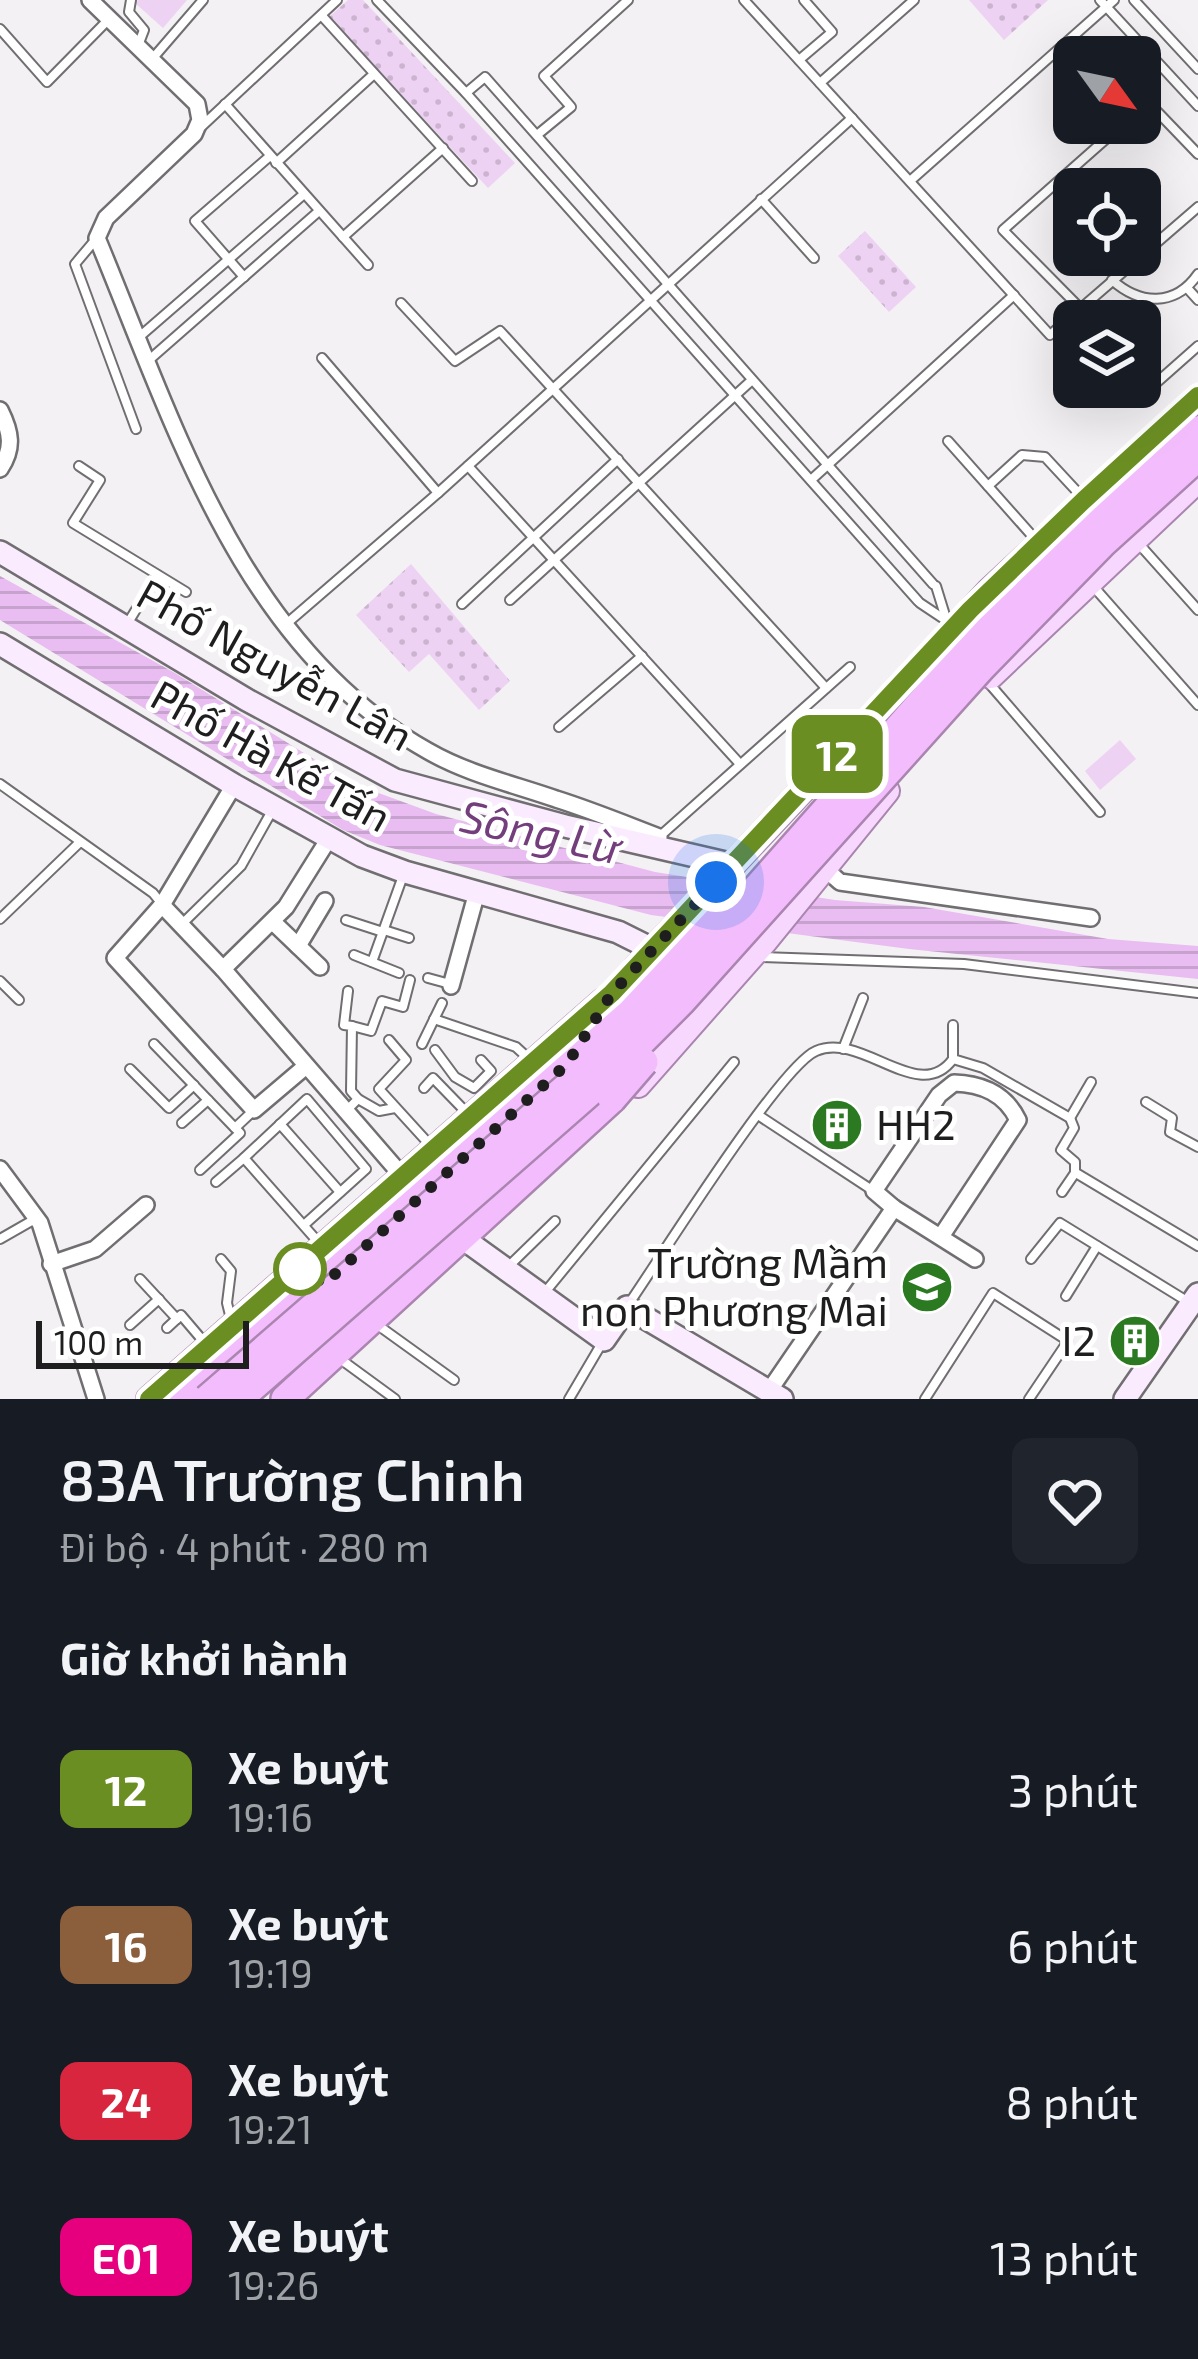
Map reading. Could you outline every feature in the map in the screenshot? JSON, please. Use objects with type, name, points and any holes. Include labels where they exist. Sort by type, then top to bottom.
[{"type":"highway","points":[[238,1399],[598,1085],[682,1002],[977,640],[1088,529],[1198,430]]},
{"type":"highway","points":[[207,1399],[584,1072],[1102,544],[1198,457]]},
{"type":"highway","points":[[178,1399],[837,812]]},
{"type":"highway","points":[[285,1399],[340,1357],[612,1099],[694,1001],[784,905],[837,812]]},
{"type":"main road","points":[[149,1399],[472,1118],[490,1087],[533,1064],[612,993],[948,624],[1198,397]]},
{"type":"main road","points":[[300,1399],[340,1357],[630,1095],[986,681],[1198,480]]},
{"type":"main road","points":[[948,624],[986,681]]},
{"type":"main road","points":[[194,1399],[567,1064],[612,993]]},
{"type":"main road","points":[[270,1399],[612,1086],[678,1035]]},
{"type":"main road","points":[[472,1152],[505,1187]]},
{"type":"street","points":[[90,0],[197,104],[200,119],[194,134],[106,218],[97,238],[207,497],[284,626],[366,710],[425,750],[464,770],[658,843]]},
{"type":"street","points":[[0,410],[10,431],[11,447],[0,469]]},
{"type":"street","name":"Phố Nguyễn Lân","points":[[0,552],[247,700],[394,780],[658,843],[725,874]]},
{"type":"street","name":"Phố Hà Kế Tấn","points":[[0,644],[328,840],[405,872],[661,943]]},
{"type":"street","points":[[234,785],[162,905],[115,958],[254,1110],[306,1066]]},
{"type":"street","points":[[223,969],[273,922],[328,840]]},
{"type":"street","points":[[823,868],[839,882],[1091,918]]},
{"type":"street","points":[[452,985],[477,892]]},
{"type":"street","points":[[298,946],[325,901]]},
{"type":"street","points":[[162,905],[306,1066],[352,1105],[404,1178]]},
{"type":"street","points":[[273,922],[320,968]]},
{"type":"street","points":[[942,1235],[1018,1120],[1010,1104],[979,1084],[954,1083],[926,1111],[874,1191],[975,1258]]},
{"type":"street","points":[[0,1169],[36,1218],[96,1399]]},
{"type":"street","points":[[51,1264],[95,1249],[146,1204]]},
{"type":"street","points":[[468,1242],[604,1340],[627,1307],[776,1395],[894,1208]]},
{"type":"street","points":[[1125,1399],[1195,1299]]},
{"type":"lane","points":[[131,0],[129,12],[145,30],[139,43]]},
{"type":"lane","points":[[153,58],[203,0]]},
{"type":"lane","points":[[194,134],[337,0]]},
{"type":"lane","points":[[377,0],[466,93],[919,602],[948,624]]},
{"type":"lane","points":[[538,135],[571,107],[544,76],[628,0]]},
{"type":"lane","points":[[744,0],[1053,333]]},
{"type":"lane","points":[[799,60],[832,32],[804,0]]},
{"type":"lane","points":[[820,83],[914,0]]},
{"type":"lane","points":[[1133,0],[1198,69]]},
{"type":"lane","points":[[910,181],[1107,2],[1198,106]]},
{"type":"lane","points":[[322,16],[472,181]]},
{"type":"lane","points":[[0,29],[47,82],[110,18]]},
{"type":"lane","points":[[244,277],[195,221],[374,74]]},
{"type":"lane","points":[[466,93],[485,77],[538,135],[935,585],[948,624]]},
{"type":"lane","points":[[225,104],[368,265]]},
{"type":"lane","points":[[1161,116],[1198,154]]},
{"type":"lane","points":[[284,626],[852,118]]},
{"type":"lane","points":[[1066,300],[1003,230],[1100,144]]},
{"type":"lane","points":[[343,237],[442,148]]},
{"type":"lane","points":[[138,338],[304,194]]},
{"type":"lane","points":[[761,200],[814,258]]},
{"type":"lane","points":[[1092,300],[1198,209]]},
{"type":"lane","points":[[148,361],[319,211]]},
{"type":"lane","points":[[258,235],[273,251]]},
{"type":"lane","points":[[97,238],[75,264],[136,429]]},
{"type":"lane","points":[[1112,280],[1125,292],[1156,300],[1187,289],[1198,274]]},
{"type":"lane","points":[[1187,289],[1198,300]]},
{"type":"lane","points":[[811,480],[1014,295]]},
{"type":"lane","points":[[401,303],[454,361],[500,331],[826,688]]},
{"type":"lane","points":[[1161,379],[1198,346]]},
{"type":"lane","points":[[322,358],[438,493]]},
{"type":"lane","points":[[510,600],[752,380]]},
{"type":"lane","points":[[948,441],[1039,544]]},
{"type":"lane","points":[[988,486],[1022,454],[1045,457],[1084,500]]},
{"type":"lane","points":[[461,604],[618,459]]},
{"type":"lane","points":[[80,466],[100,480],[73,523],[186,592]]},
{"type":"lane","points":[[468,466],[740,764]]},
{"type":"lane","points":[[1133,538],[1198,610]]},
{"type":"lane","points":[[125,627],[158,574]]},
{"type":"lane","points":[[1088,581],[1198,706]]},
{"type":"lane","points":[[559,728],[642,656]]},
{"type":"lane","points":[[658,843],[850,667]]},
{"type":"lane","points":[[986,681],[1100,812]]},
{"type":"lane","points":[[0,784],[153,893],[162,905]]},
{"type":"lane","points":[[181,925],[241,866],[274,808]]},
{"type":"lane","points":[[0,919],[79,843]]},
{"type":"lane","points":[[372,962],[405,872]]},
{"type":"lane","points":[[346,920],[409,938]]},
{"type":"lane","points":[[759,948],[1037,971],[1198,993]]},
{"type":"lane","points":[[354,955],[399,973]]},
{"type":"lane","points":[[428,978],[452,985]]},
{"type":"lane","points":[[348,991],[344,1025],[371,1031],[382,1000],[403,1007],[410,980]]},
{"type":"lane","points":[[0,981],[19,1000]]},
{"type":"lane","points":[[843,1048],[863,998]]},
{"type":"lane","points":[[422,1044],[442,1003]]},
{"type":"lane","points":[[434,1019],[516,1047],[533,1064]]},
{"type":"lane","points":[[627,1307],[758,1115],[790,1073],[816,1050],[843,1048],[930,1077],[944,1071],[952,1059],[953,1025]]},
{"type":"lane","points":[[352,1027],[352,1105],[379,1111],[396,1108]]},
{"type":"lane","points":[[388,1040],[406,1060],[379,1089],[435,1151]]},
{"type":"lane","points":[[154,1044],[240,1133],[200,1170]]},
{"type":"lane","points":[[435,1050],[465,1085],[475,1088],[490,1087],[491,1071],[481,1060]]},
{"type":"lane","points":[[952,1059],[983,1068],[1070,1118],[1074,1128],[1060,1150],[1076,1162],[1075,1173],[1062,1192]]},
{"type":"lane","points":[[541,1297],[734,1061]]},
{"type":"lane","points":[[130,1069],[169,1108],[194,1085]]},
{"type":"lane","points":[[424,1088],[433,1078],[472,1118]]},
{"type":"lane","points":[[1070,1118],[1091,1082]]},
{"type":"lane","points":[[216,1182],[307,1099],[366,1168],[304,1226]]},
{"type":"lane","points":[[182,1124],[208,1100]]},
{"type":"lane","points":[[1146,1102],[1172,1118],[1170,1132],[1198,1147]]},
{"type":"lane","points":[[235,1128],[254,1110]]},
{"type":"lane","points":[[758,1115],[874,1191]]},
{"type":"lane","points":[[280,1124],[340,1192]]},
{"type":"lane","points":[[244,1158],[324,1248]]},
{"type":"lane","points":[[1075,1173],[1198,1246]]},
{"type":"lane","points":[[0,1238],[36,1218]]},
{"type":"lane","points":[[504,1270],[555,1222]]},
{"type":"lane","points":[[1031,1259],[1060,1223],[1195,1299]]},
{"type":"lane","points":[[1066,1296],[1096,1246]]},
{"type":"lane","points":[[221,1259],[231,1271],[227,1303],[229,1317],[236,1324]]},
{"type":"lane","points":[[140,1280],[177,1319]]},
{"type":"lane","points":[[925,1399],[993,1293],[1068,1341],[1030,1399]]},
{"type":"lane","points":[[130,1325],[159,1299]]},
{"type":"lane","points":[[167,1328],[181,1316],[209,1348]]},
{"type":"lane","points":[[379,1326],[454,1380]]},
{"type":"lane","points":[[569,1399],[604,1340]]},
{"type":"lane","points":[[340,1357],[395,1399]]},
{"type":"shaded area","points":[[187,0],[163,28],[135,3]]},
{"type":"shaded area","points":[[348,0],[363,0],[515,163],[488,188],[329,17]]},
{"type":"shaded area","points":[[969,0],[1048,0],[1004,40]]},
{"type":"shaded area","points":[[865,231],[916,287],[889,312],[838,256]]},
{"type":"shaded area","points":[[411,564],[510,681],[479,710],[429,654],[409,672],[356,615]]},
{"type":"shaded area","points":[[0,576],[175,673],[354,784],[436,814],[655,872],[835,900],[924,907],[1108,939],[1198,946],[1198,979],[909,949],[651,915],[380,845],[343,830],[0,620]]},
{"type":"shaded area","points":[[1120,740],[1136,759],[1100,790],[1085,771]]},
{"type":"bus line","name":"12","points":[[149,1399],[612,993],[970,610],[1198,396]]},
{"type":"place","name":"HH2","points":[[837,1125]]},
{"type":"place","name":"Trường Mầm non Phương Mai","points":[[927,1287]]},
{"type":"place","name":"I2","points":[[1135,1341]]},
{"type":"route","points":[[300,1269],[324,1284],[504,1123],[567,1064],[612,993],[716,882]]},
{"type":"water label","name":"Sông Lừ","points":[[540,832]]}]
